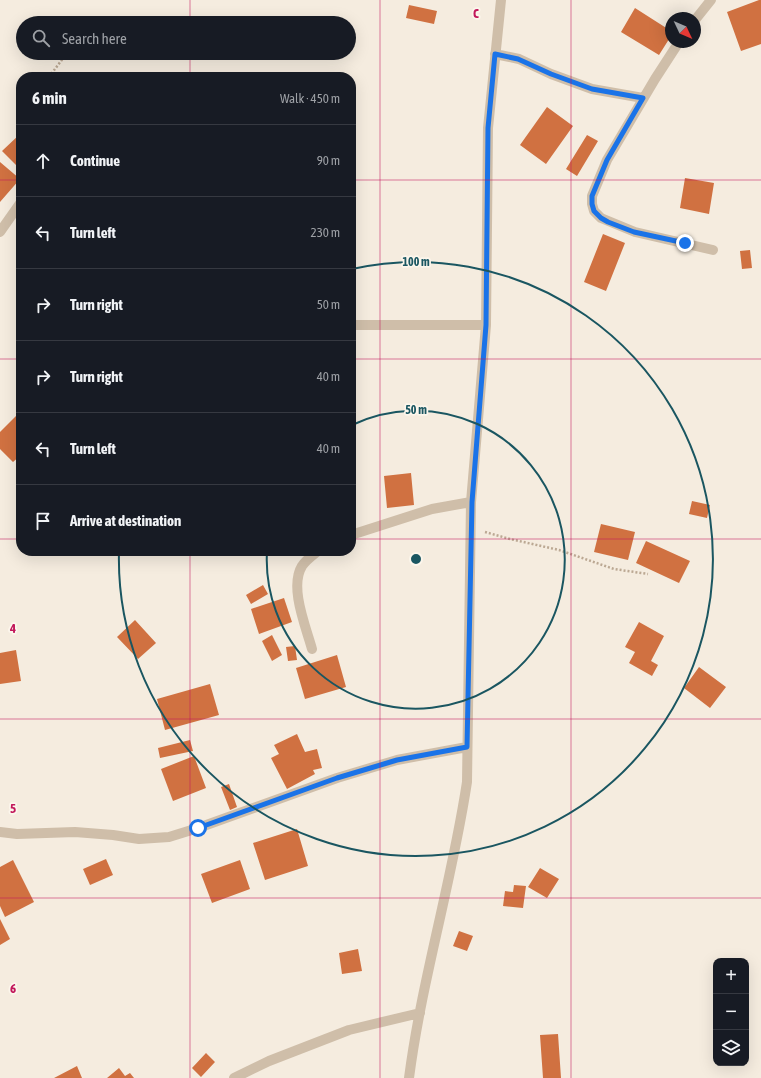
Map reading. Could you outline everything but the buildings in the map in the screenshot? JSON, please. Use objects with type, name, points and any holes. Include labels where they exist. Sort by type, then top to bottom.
[{"type":"street","points":[[409,1078],[413,1043],[461,822],[467,782],[472,502],[486,325],[488,128],[501,0]]},
{"type":"street","points":[[701,12],[711,0]]},
{"type":"street","points":[[675,48],[643,98],[607,160],[592,196],[592,204],[594,211],[601,218],[634,232],[713,250]]},
{"type":"street","points":[[495,54],[518,59],[551,74],[592,89],[643,98]]},
{"type":"street","points":[[0,232],[16,209]]},
{"type":"street","points":[[356,325],[486,325]]},
{"type":"street","points":[[356,533],[432,509],[472,502]]},
{"type":"street","points":[[312,649],[298,593],[298,579],[302,567],[313,556]]},
{"type":"street","points":[[0,832],[17,834],[76,832],[139,839],[169,837],[337,778],[382,764],[467,747]]},
{"type":"street","points":[[234,1078],[269,1061],[349,1030],[420,1013]]},
{"type":"path","points":[[53,72],[62,60]]},
{"type":"path","points":[[472,528],[510,539],[560,550],[614,569],[648,574]]},
{"type":"route","points":[[198,828],[337,778],[397,760],[467,747],[472,502],[486,325],[488,128],[495,54],[518,59],[551,74],[592,89],[643,98],[607,160],[592,196],[594,211],[608,222],[634,232],[685,243]]}]
